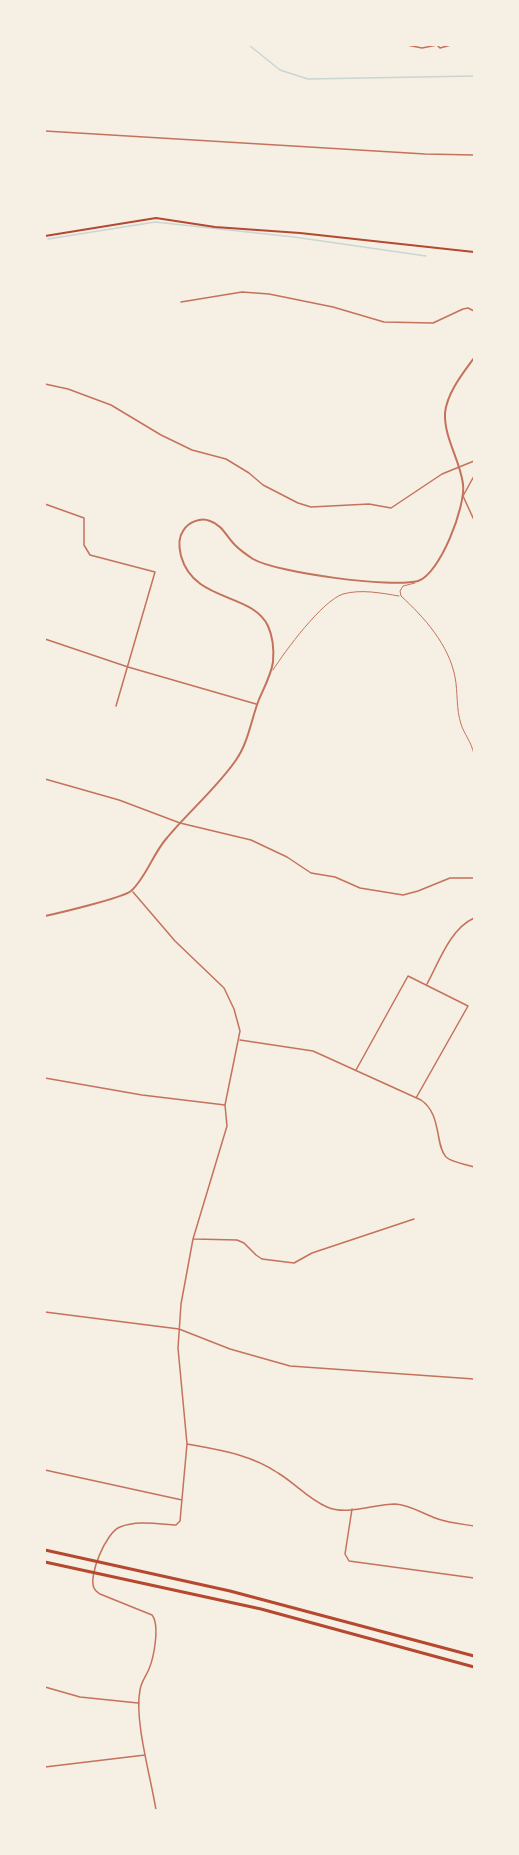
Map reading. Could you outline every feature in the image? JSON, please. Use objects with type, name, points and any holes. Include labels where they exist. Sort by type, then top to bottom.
[{"type":"highway","points":[[45,1550],[230,1591],[474,1656]]},
{"type":"highway","points":[[45,1563],[261,1609],[474,1666]]},
{"type":"main road","points":[[45,236],[156,218],[215,227],[300,233],[474,252]]},
{"type":"street","points":[[312,45],[323,45]]},
{"type":"street","points":[[407,45],[422,48],[437,45],[441,48],[451,45]]},
{"type":"street","points":[[45,131],[474,155]]},
{"type":"street","points":[[181,302],[242,292],[269,294],[333,307],[384,322],[433,323],[463,309],[474,311]]},
{"type":"street","points":[[45,916],[114,898],[132,890],[161,845],[237,758],[270,674],[273,645],[265,621],[252,610],[201,585],[186,569],[180,555],[183,530],[199,519],[211,521],[219,526],[236,547],[264,564],[274,567],[339,578],[395,582],[416,581],[430,574],[454,526],[462,496],[463,483],[447,430],[446,412],[457,382],[474,358]]},
{"type":"street","points":[[45,384],[68,389],[111,405],[192,450],[225,459],[275,492],[311,507],[369,504],[391,508],[433,479],[474,461]]},
{"type":"street","points":[[462,496],[474,476]]},
{"type":"street","points":[[462,496],[474,520]]},
{"type":"street","points":[[45,504],[84,518],[84,545],[90,555],[154,571],[116,706]]},
{"type":"street","points":[[45,639],[128,667],[257,704]]},
{"type":"street","points":[[45,779],[119,800],[180,823],[251,840],[287,857],[311,873],[335,877],[360,888],[403,895],[450,878],[474,878]]},
{"type":"street","points":[[132,890],[175,941],[224,988],[239,1024],[240,1040],[225,1105],[227,1126],[193,1239],[179,1329],[178,1348],[187,1444],[180,1520],[178,1524],[120,1527],[109,1535],[101,1549],[92,1582],[94,1589],[100,1594],[152,1615],[155,1620],[151,1664],[141,1685],[138,1704],[156,1810]]},
{"type":"street","points":[[427,984],[455,932],[464,923],[474,918]]},
{"type":"street","points":[[356,1071],[408,976],[427,984],[468,1006],[416,1098]]},
{"type":"street","points":[[240,1040],[314,1051],[416,1098],[428,1107],[437,1126],[446,1156],[452,1161],[474,1167]]},
{"type":"street","points":[[45,1078],[142,1095],[225,1105]]},
{"type":"street","points":[[193,1239],[237,1240],[244,1243],[262,1259],[293,1263],[312,1253],[414,1219]]},
{"type":"street","points":[[45,1312],[179,1329],[230,1349],[290,1366],[474,1379]]},
{"type":"street","points":[[187,1444],[257,1460],[280,1474],[316,1502],[332,1509],[401,1505],[440,1520],[474,1526]]},
{"type":"street","points":[[45,1470],[182,1500]]},
{"type":"street","points":[[352,1509],[345,1554],[349,1560],[474,1578]]},
{"type":"street","points":[[45,1687],[80,1697],[138,1704]]},
{"type":"street","points":[[45,1767],[146,1755]]},
{"type":"lane","points":[[401,596],[400,591],[403,586],[416,581]]},
{"type":"lane","points":[[270,674],[287,649],[334,598],[346,593],[373,592],[401,596],[427,623],[441,642],[455,676],[461,725],[469,737],[474,754]]},
{"type":"waterway","points":[[249,45],[280,70],[308,79],[474,76]]},
{"type":"waterway","points":[[48,239],[155,222],[294,237],[426,256]]}]
